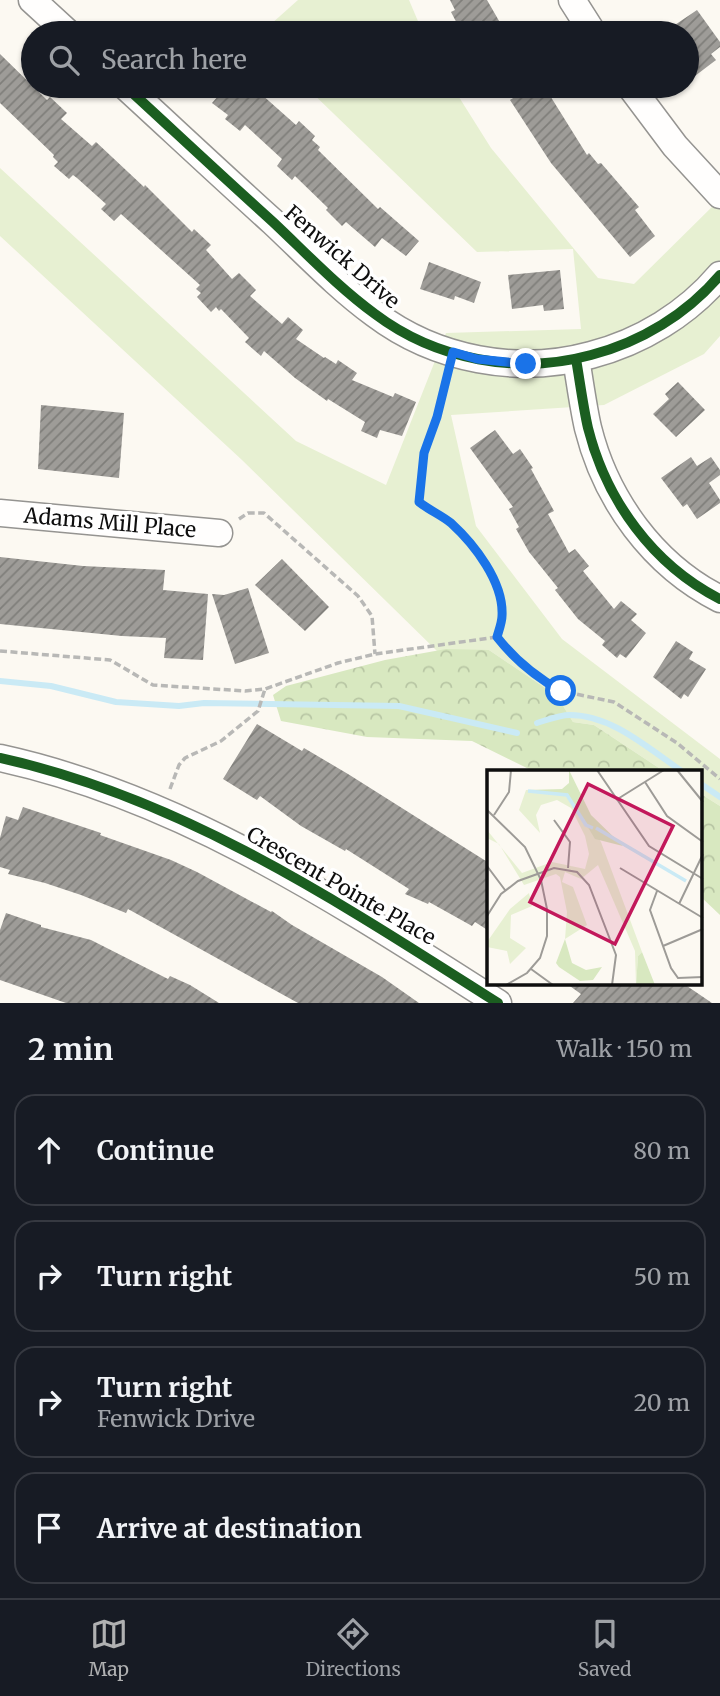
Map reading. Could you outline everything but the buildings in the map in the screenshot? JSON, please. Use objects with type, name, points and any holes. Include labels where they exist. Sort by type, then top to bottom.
[{"type":"street","points":[[572,0],[585,21]]},
{"type":"street","name":"Fenwick Drive","points":[[138,98],[368,309],[422,342],[453,352],[502,363],[551,363],[576,359],[628,343],[652,331],[694,302],[720,275]]},
{"type":"street","points":[[639,98],[675,146],[720,195]]},
{"type":"street","points":[[576,359],[589,428],[600,466],[621,507],[664,559],[720,599]]},
{"type":"street","name":"Adams Mill Place","points":[[0,513],[219,533]]},
{"type":"street","name":"Crescent Pointe Place","points":[[0,758],[89,784],[161,811],[271,863],[481,999]]},
{"type":"path","points":[[453,352],[437,417],[424,453],[419,502],[450,522],[473,547],[488,569],[499,593],[502,615],[497,637]]},
{"type":"path","points":[[219,533],[248,513],[264,513],[358,596],[372,616],[375,654]]},
{"type":"path","points":[[0,651],[110,660],[153,685],[237,691],[265,689],[338,663],[375,654],[497,637]]},
{"type":"path","points":[[497,637],[536,677],[561,691],[614,702],[677,743],[720,779]]},
{"type":"path","points":[[161,811],[179,765],[185,758],[221,741],[258,711],[265,689]]},
{"type":"green space","points":[[298,0],[409,0],[418,21],[274,21]]},
{"type":"green space","points":[[317,98],[460,98],[491,148],[598,278],[634,284],[720,199],[720,336],[704,354],[604,405],[451,415],[476,526],[562,639],[720,759],[720,806],[702,795],[702,770],[662,770],[594,725],[573,722],[557,696],[489,650],[437,651],[242,460],[0,236],[0,168],[296,441],[386,485],[446,333],[581,329],[573,249],[477,252]]},
{"type":"green space","points":[[446,649],[489,650],[557,696],[573,722],[594,725],[662,770],[531,770],[472,741],[367,737],[281,721],[273,695],[286,686],[385,660]]},
{"type":"green space","points":[[702,795],[720,806],[720,915],[702,898]]},
{"type":"waterway","points":[[0,681],[51,686],[116,702],[179,706],[204,703],[399,706],[517,733]]},
{"type":"waterway","points":[[537,723],[570,715],[601,721],[630,735],[680,770]]},
{"type":"waterway","points":[[702,785],[720,797]]},
{"type":"cycle path","points":[[138,98],[361,304],[399,330],[424,343],[451,352],[478,359],[535,364],[591,355],[628,342],[662,325],[693,302],[720,275]]},
{"type":"cycle path","points":[[576,359],[588,428],[596,455],[620,505],[636,528],[674,568],[720,599]]},
{"type":"cycle path","points":[[0,758],[68,776],[133,799],[197,827],[320,893],[498,1003]]},
{"type":"route","points":[[526,364],[477,359],[453,352],[437,417],[424,453],[419,502],[450,522],[473,547],[488,569],[499,593],[502,615],[497,637],[536,677],[561,691]]}]
